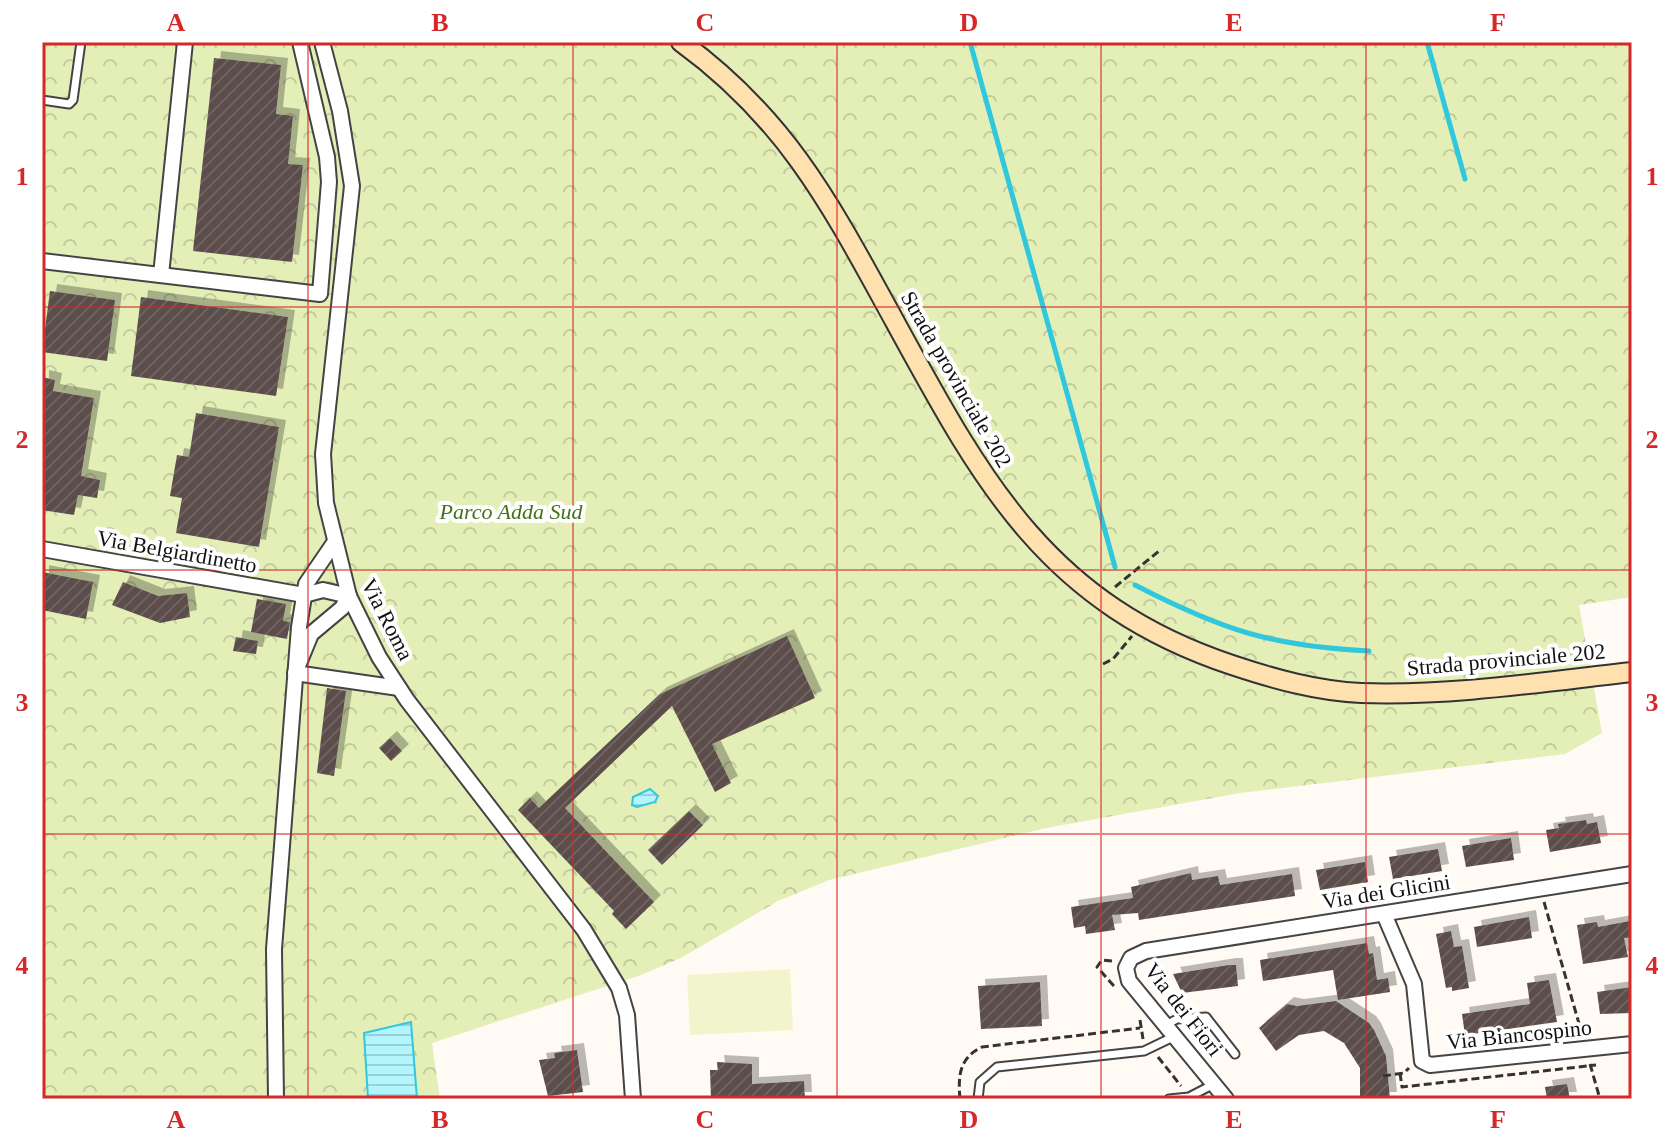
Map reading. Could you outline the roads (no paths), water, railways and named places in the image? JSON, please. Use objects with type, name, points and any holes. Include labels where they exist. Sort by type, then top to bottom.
[{"type":"street","points":[[161,275],[185,42]]},
{"type":"street","points":[[42,261],[320,294],[329,182],[327,157],[300,42]]},
{"type":"street","name":"Via Roma","points":[[322,42],[340,111],[352,186],[323,454],[326,503],[349,596],[359,620],[399,688],[584,930],[619,988],[627,1015],[633,1099]]},
{"type":"street","name":"Strada provinciale 202","points":[[681,42],[754,104],[804,162],[830,202],[961,443],[1010,513],[1060,569],[1103,600],[1192,652],[1279,681],[1358,693],[1440,693],[1632,672]]},
{"type":"street","points":[[276,1099],[274,949],[295,673],[306,584],[334,543]]},
{"type":"street","name":"Via Belgiardinetto","points":[[42,549],[304,595]]},
{"type":"street","points":[[295,673],[311,634],[349,596],[323,590],[304,595]]},
{"type":"street","points":[[304,595],[316,608],[359,620]]},
{"type":"street","points":[[295,673],[399,688]]},
{"type":"street","name":"Via dei Glicini","points":[[1146,951],[1632,874]]},
{"type":"street","name":"Via Biancospino","points":[[1384,914],[1414,984],[1422,1061],[1441,1066],[1632,1044]]},
{"type":"street","name":"Via dei Fiori","points":[[1146,951],[1128,963],[1129,981],[1226,1099]]},
{"type":"lane","points":[[42,100],[69,104],[73,100],[81,42]]},
{"type":"lane","points":[[978,1099],[982,1078],[997,1067],[1151,1048],[1177,1019],[1206,1017],[1235,1054]]},
{"type":"lane","points":[[1169,1099],[1189,1097],[1214,1084]]},
{"type":"water","points":[[650,789],[658,796],[655,802],[637,807],[632,805],[633,797]]},
{"type":"water","points":[[411,1022],[417,1099],[368,1099],[364,1033]]},
{"type":"waterway","points":[[970,42],[1115,567]]},
{"type":"waterway","points":[[1427,42],[1465,179]]},
{"type":"waterway","points":[[1135,585],[1194,614],[1248,633],[1303,645],[1369,651]]},
{"type":"park label","name":"Parco Adda Sud","points":[[511,511]]}]
